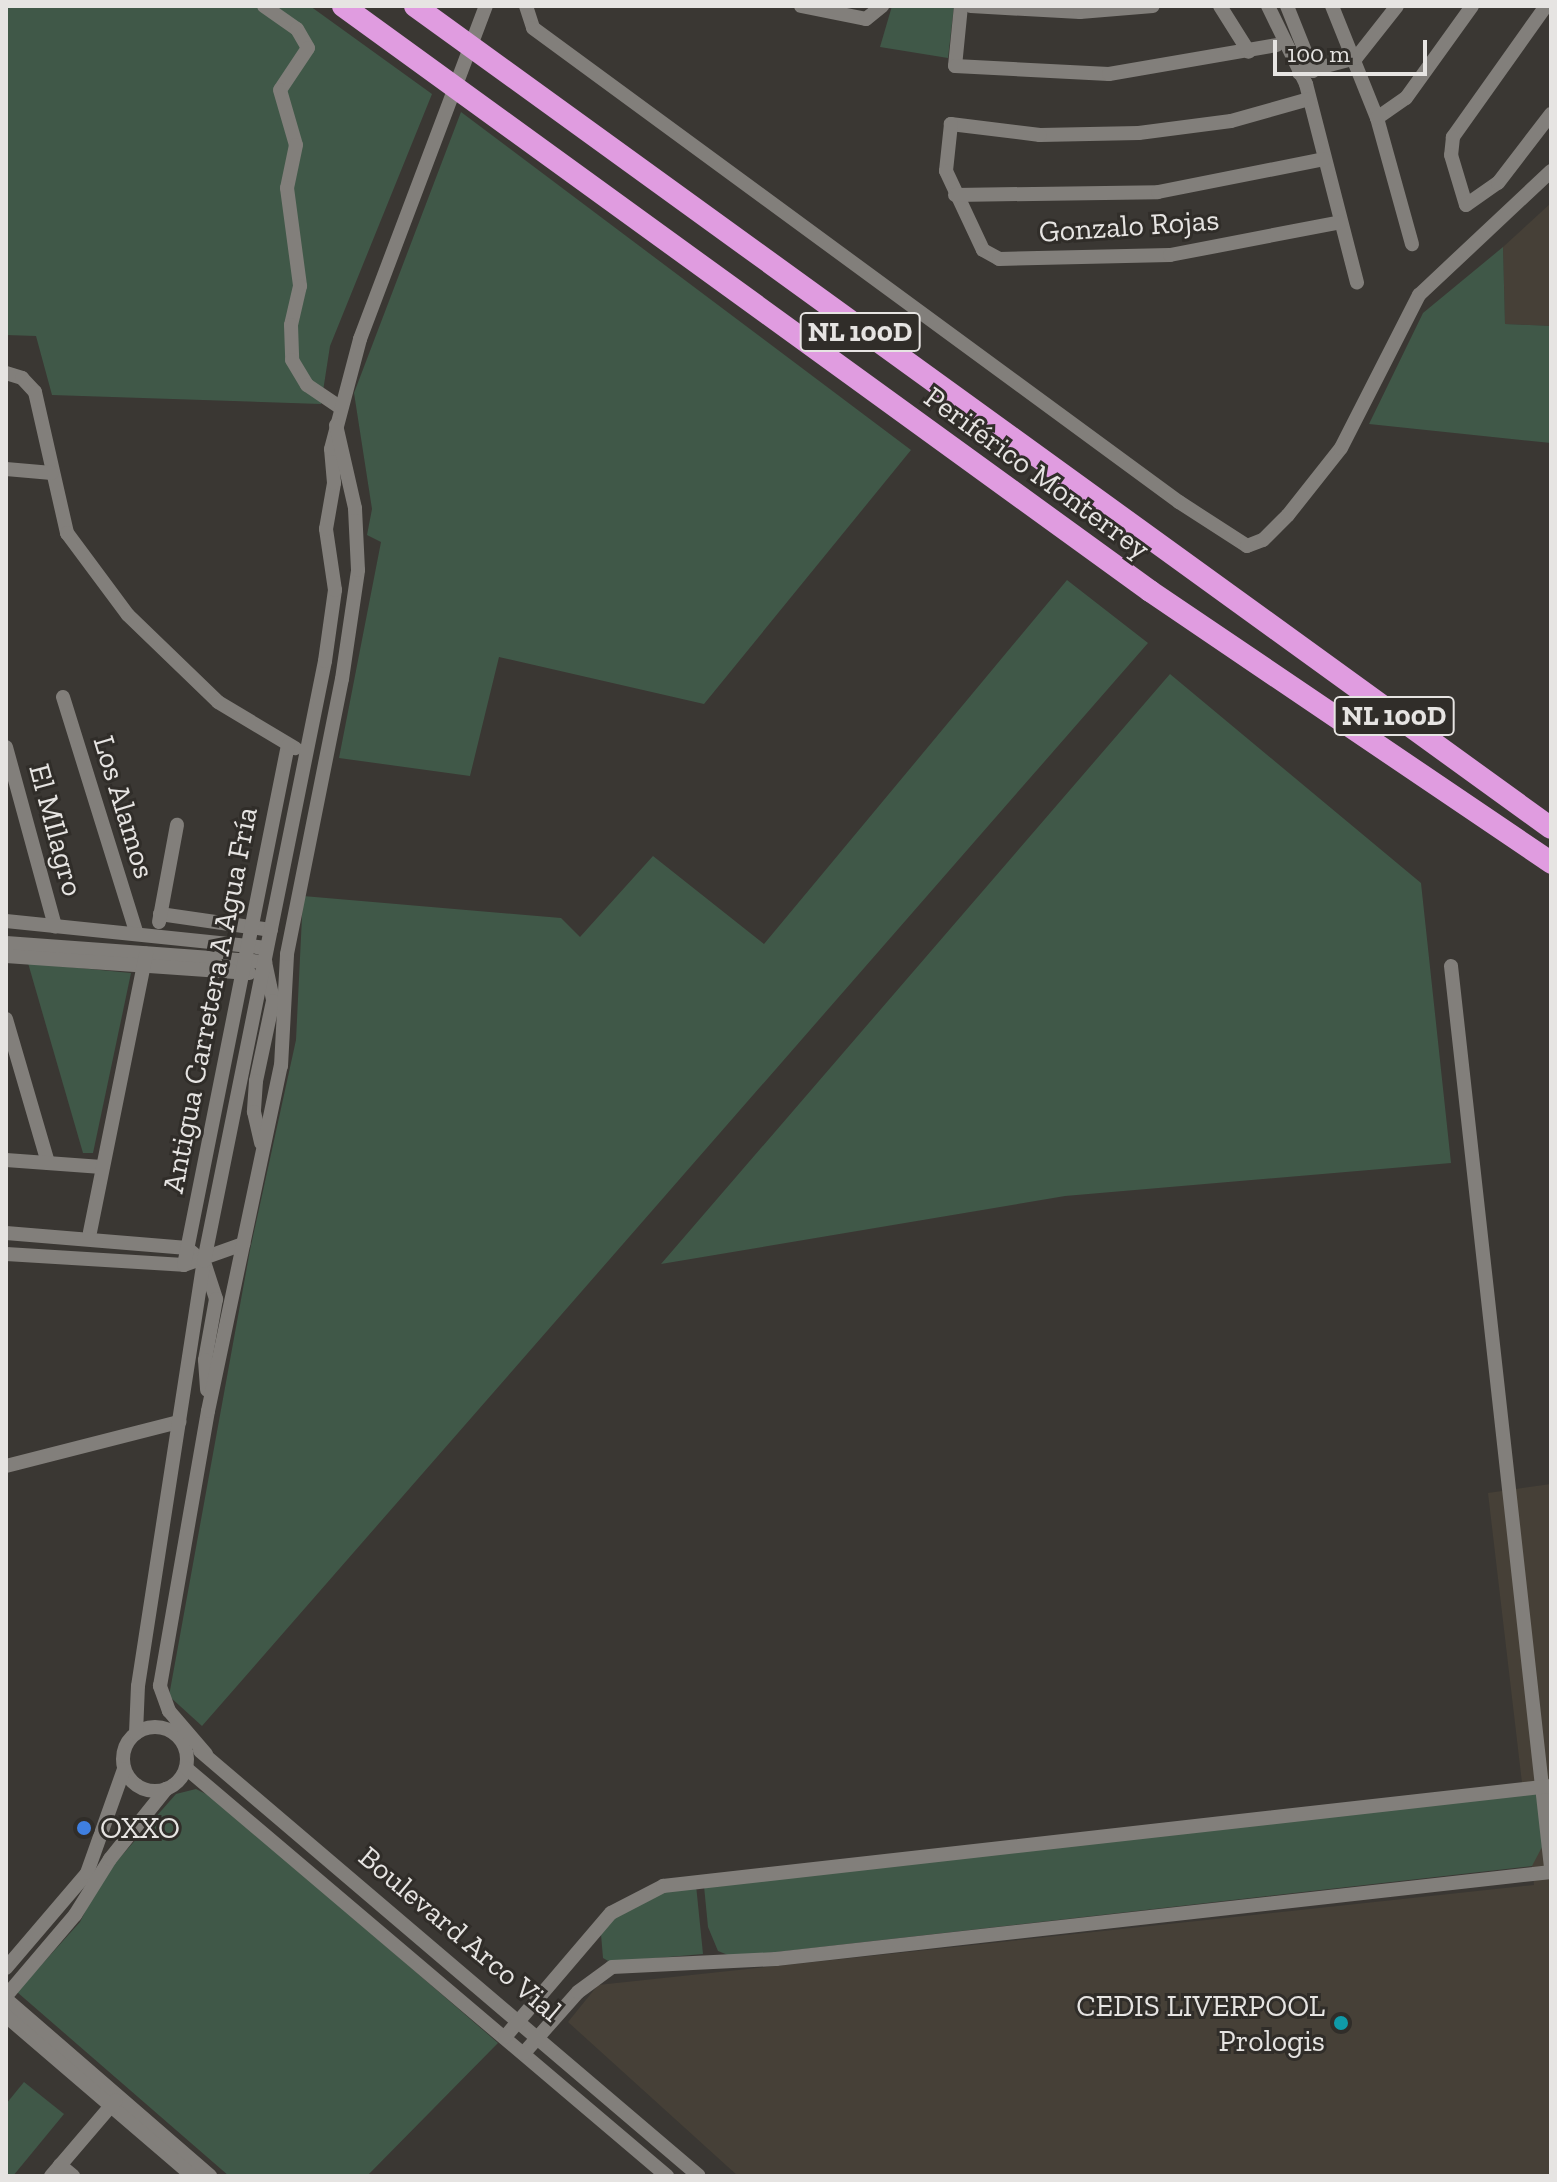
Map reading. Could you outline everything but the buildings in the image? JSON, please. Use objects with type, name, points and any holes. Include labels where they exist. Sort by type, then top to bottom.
[{"type":"highway","name":"Periférico Monterrey","points":[[343,6],[1150,591],[1551,863]]},
{"type":"highway","name":"Periférico Monterrey","points":[[415,6],[1551,828]]},
{"type":"street","points":[[264,6],[297,29],[308,48],[280,90],[296,145],[287,188],[300,263],[291,325],[292,360],[307,385],[340,407]]},
{"type":"street","points":[[526,6],[533,28],[1179,502],[1247,546],[1263,540],[1288,515],[1341,448],[1419,295],[1551,171]]},
{"type":"street","points":[[961,6],[955,66],[1109,74],[1277,45]]},
{"type":"street","points":[[971,6],[1080,12],[1153,6]]},
{"type":"street","points":[[1220,6],[1249,52]]},
{"type":"street","points":[[1268,6],[1307,82]]},
{"type":"street","points":[[1287,6],[1357,283]]},
{"type":"street","points":[[1332,6],[1356,58],[1377,118],[1412,244]]},
{"type":"street","points":[[1307,82],[1356,58],[1397,6]]},
{"type":"street","points":[[1377,118],[1406,98],[1472,6]]},
{"type":"street","points":[[1546,6],[1453,137],[1451,155],[1466,204],[1474,204],[1498,183],[1551,114]]},
{"type":"street","points":[[810,7],[866,19],[881,9]]},
{"type":"street","points":[[136,1733],[138,1686],[204,1261],[308,754],[335,590],[326,529],[336,425],[444,115],[484,10]]},
{"type":"street","name":"Gonzalo Rojas","points":[[1307,82],[1231,121],[1139,133],[1040,135],[951,124],[946,171],[983,250],[999,259],[1170,255],[1341,222]]},
{"type":"street","points":[[955,195],[1158,192],[1324,159]]},
{"type":"street","points":[[8,373],[29,383],[35,392],[67,533],[128,615],[218,702],[308,754]]},
{"type":"street","points":[[206,1754],[169,1711],[160,1686],[208,1411],[281,1066],[287,954],[300,874],[342,679],[358,570],[356,527],[336,425]]},
{"type":"street","points":[[6,469],[52,473]]},
{"type":"street","name":"Los Alamos","points":[[63,697],[136,932]]},
{"type":"street","name":"Antigua Carretera A Agua Fría","points":[[184,1265],[288,745]]},
{"type":"street","name":"El MIlagro","points":[[6,747],[55,926]]},
{"type":"street","points":[[156,934],[177,825]]},
{"type":"street","points":[[160,914],[271,930]]},
{"type":"street","points":[[6,921],[246,945],[265,962],[273,1001],[254,1112],[263,1149]]},
{"type":"street","points":[[6,943],[145,961]]},
{"type":"street","points":[[6,956],[242,966],[265,962]]},
{"type":"street","points":[[85,1258],[145,961]]},
{"type":"street","points":[[524,2053],[594,1977],[612,1967],[776,1959],[1551,1870],[1547,1787],[1451,966]]},
{"type":"street","points":[[6,1019],[48,1163]]},
{"type":"street","points":[[6,1160],[102,1167]]},
{"type":"street","points":[[6,1233],[88,1236],[187,1248],[204,1261],[216,1299],[205,1360],[208,1411]]},
{"type":"street","points":[[6,1254],[184,1265],[204,1261],[243,1244]]},
{"type":"street","points":[[6,1466],[179,1422]]},
{"type":"street","points":[[6,1968],[87,1873],[98,1854],[124,1769],[124,1749],[136,1733],[155,1726],[181,1739],[186,1768],[110,1859],[75,1915],[6,1997]]},
{"type":"street","name":"Boulevard Arco Vial","points":[[181,1739],[206,1754],[699,2176]]},
{"type":"street","name":"Boulevard Arco Vial","points":[[186,1768],[667,2176]]},
{"type":"street","points":[[124,1769],[146,1790],[166,1789]]},
{"type":"street","points":[[505,2037],[611,1913],[663,1886],[1547,1787]]},
{"type":"street","points":[[6,1997],[77,1903],[87,1873]]},
{"type":"street","points":[[6,1997],[193,2176]]},
{"type":"street","points":[[6,2016],[210,2176]]},
{"type":"street","points":[[73,2176],[56,2171],[116,2101]]},
{"type":"shaded area","points":[[1551,203],[1551,326],[1505,324],[1503,247]]},
{"type":"shaded area","points":[[1551,1484],[1551,2176],[738,2176],[568,2022],[598,1985],[1534,1885],[1488,1493]]},
{"type":"green space","points":[[6,6],[310,6],[432,94],[330,346],[321,404],[52,395],[36,336],[6,335]]},
{"type":"green space","points":[[892,6],[954,6],[948,58],[880,47]]},
{"type":"green space","points":[[461,112],[911,450],[704,704],[499,657],[470,776],[339,758],[381,542],[367,535],[372,509],[354,393]]},
{"type":"green space","points":[[1503,247],[1505,324],[1551,326],[1551,443],[1369,424],[1423,313]]},
{"type":"green space","points":[[1067,580],[1148,643],[202,1726],[169,1696],[250,1250],[296,1040],[303,896],[561,918],[580,937],[653,856],[764,944]]},
{"type":"green space","points":[[1170,674],[1421,883],[1451,1163],[1065,1196],[661,1264]]},
{"type":"green space","points":[[28,963],[131,973],[93,1153],[83,1153]]},
{"type":"green space","points":[[196,1789],[216,1799],[498,2043],[367,2176],[229,2176],[17,1992],[80,1922],[102,1878],[176,1794]]},
{"type":"green space","points":[[1537,1792],[1542,1847],[1532,1866],[733,1957],[718,1951],[708,1927],[704,1886]]},
{"type":"green space","points":[[696,1885],[703,1954],[610,1962],[603,1958],[601,1934],[618,1914],[643,1897]]},
{"type":"green space","points":[[24,2082],[64,2114],[13,2176],[6,2176],[6,2104]]},
{"type":"place","name":"OXXO","points":[[84,1828]]},
{"type":"place","name":"CEDIS LIVERPOOL Prologis","points":[[1341,2023]]}]
